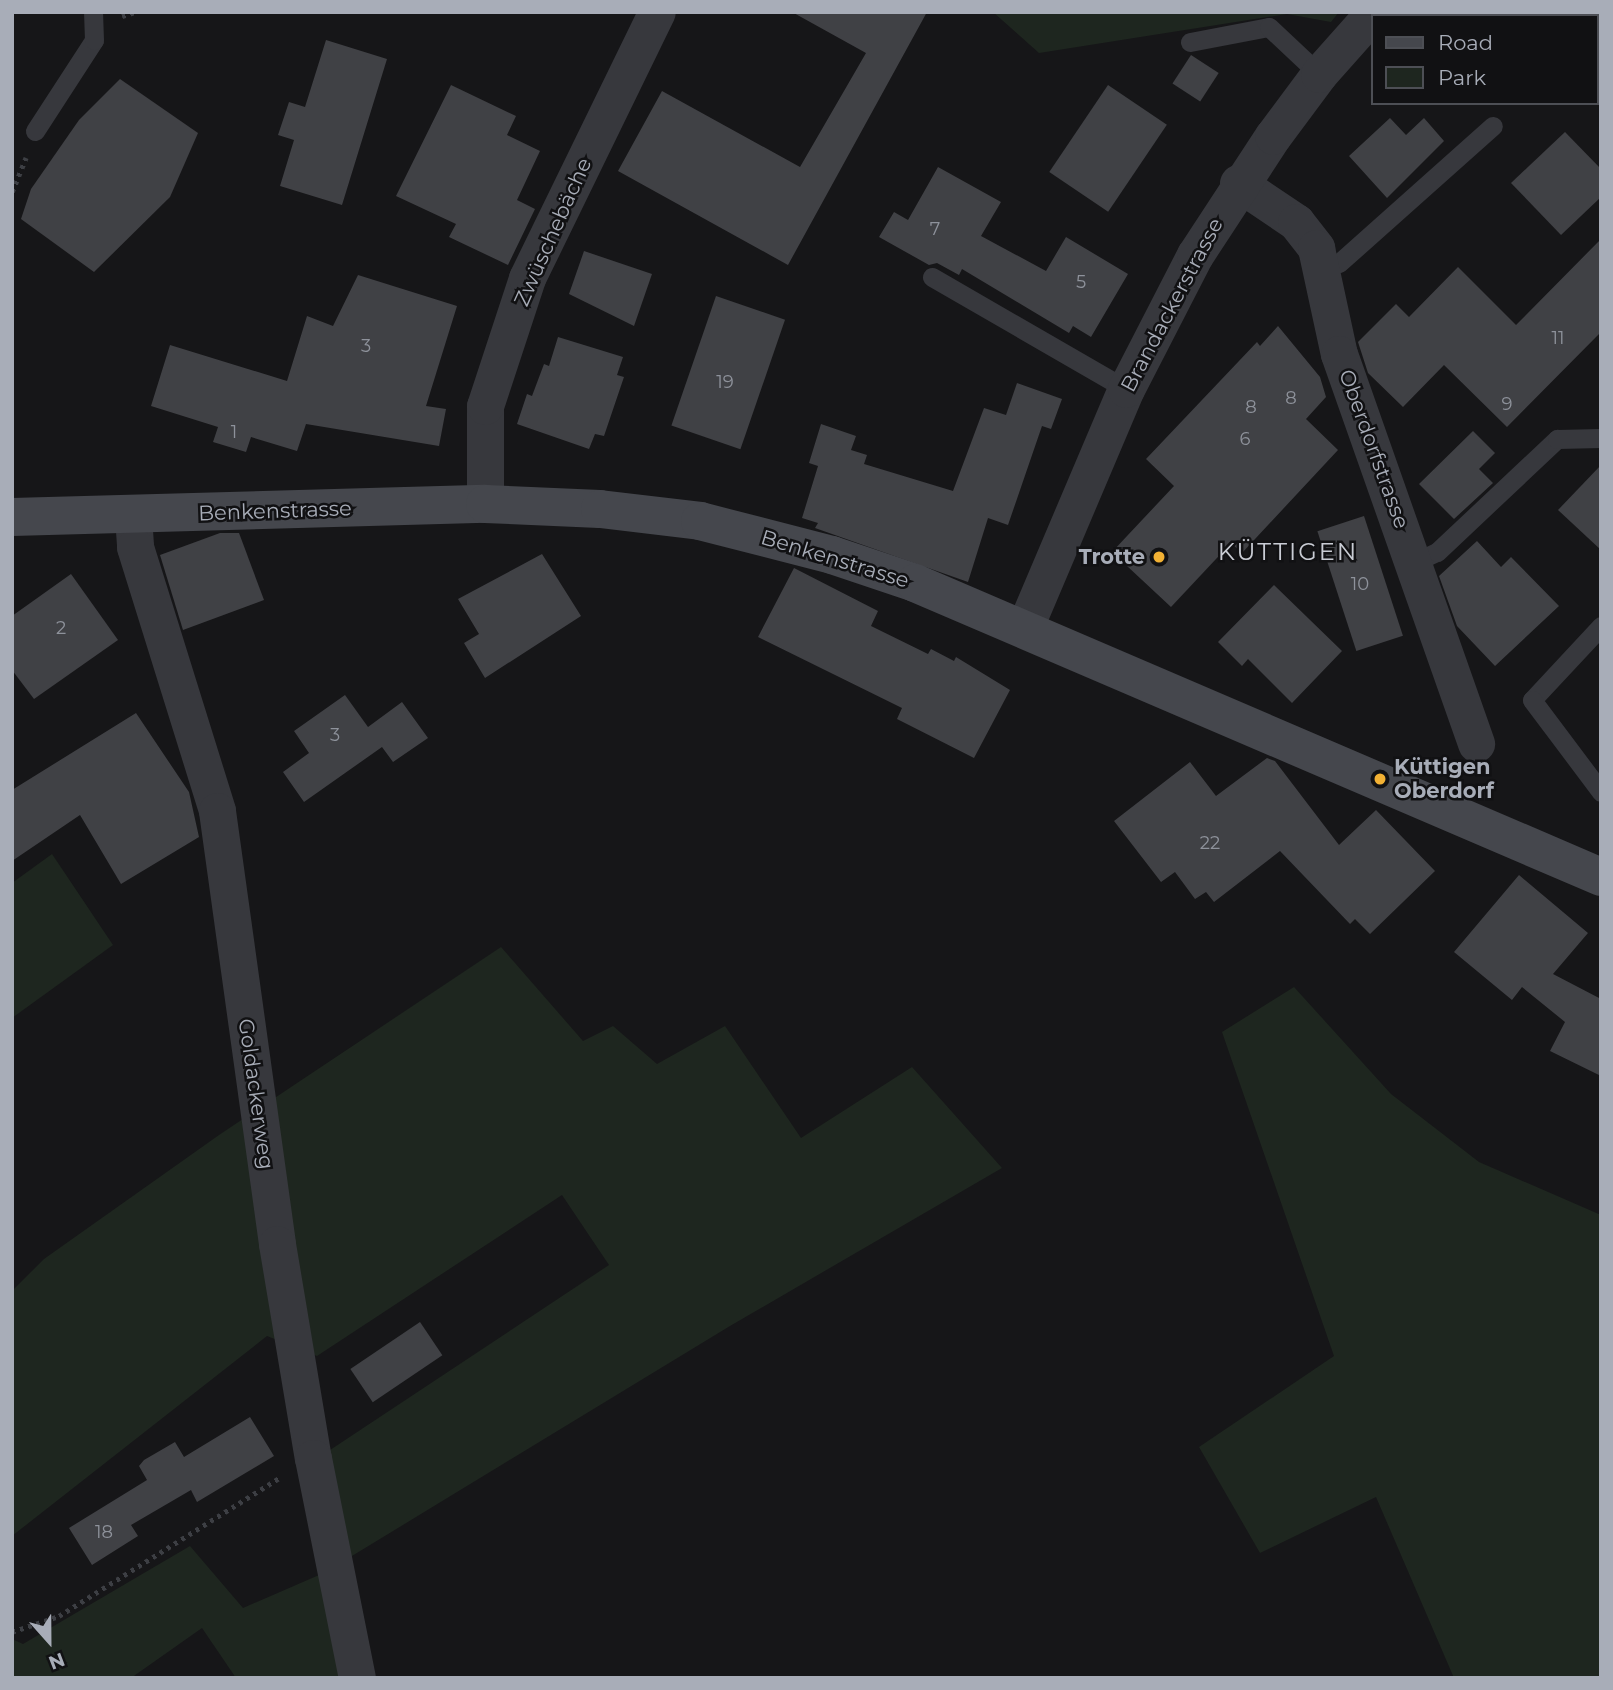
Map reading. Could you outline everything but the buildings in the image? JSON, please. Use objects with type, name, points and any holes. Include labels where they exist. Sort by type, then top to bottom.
[{"type":"street","name":"Zwüschebäche","points":[[485,504],[485,406],[527,278],[657,12]]},
{"type":"street","name":"Brandackerstrasse","points":[[1024,629],[1126,389],[1195,255],[1238,183],[1319,74],[1372,14]]},
{"type":"street","name":"Oberdorfstrasse","points":[[1238,183],[1296,222],[1316,248],[1339,354],[1476,744]]},
{"type":"street","name":"Benkenstrasse","points":[[12,517],[133,516],[485,504],[600,509],[700,521],[832,555],[915,583],[1601,877]]},
{"type":"street","name":"Goldackerweg","points":[[133,516],[135,547],[217,811],[275,1230],[313,1458],[357,1678]]},
{"type":"lane","points":[[35,131],[94,40],[93,12]]},
{"type":"lane","points":[[1190,42],[1269,27],[1319,74]]},
{"type":"lane","points":[[1321,267],[1339,263],[1493,126]]},
{"type":"lane","points":[[932,277],[1126,389]]},
{"type":"lane","points":[[1413,563],[1437,552],[1557,439],[1601,438]]},
{"type":"lane","points":[[1601,626],[1532,700],[1601,792]]},
{"type":"path","points":[[12,192],[35,131]]},
{"type":"path","points":[[12,1632],[59,1616],[313,1458]]},
{"type":"green space","points":[[993,12],[1339,12],[1331,22],[1287,14],[1039,53]]},
{"type":"green space","points":[[1601,12],[1601,98],[1599,14],[1374,14]]},
{"type":"green space","points":[[52,854],[113,945],[12,1018],[12,883]]},
{"type":"green space","points":[[501,947],[583,1041],[613,1026],[657,1064],[725,1026],[801,1138],[912,1067],[1002,1168],[730,1326],[347,1559],[321,1456],[609,1265],[562,1195],[317,1356],[267,1336],[12,1536],[12,1291],[44,1259],[219,1135]]},
{"type":"green space","points":[[1294,987],[1391,1094],[1479,1162],[1601,1215],[1601,1678],[1454,1678],[1376,1497],[1260,1553],[1199,1447],[1334,1356],[1222,1032]]},
{"type":"green space","points":[[190,1546],[243,1608],[326,1572],[351,1678],[236,1678],[202,1628],[131,1678],[12,1678],[12,1639],[23,1644]]},
{"type":"place","name":"Trotte","points":[[1159,557]]},
{"type":"place","name":"Küttigen Oberdorf","points":[[1380,779]]},
{"type":"district","name":"KÜTTIGEN","points":[[1288,552]]}]
